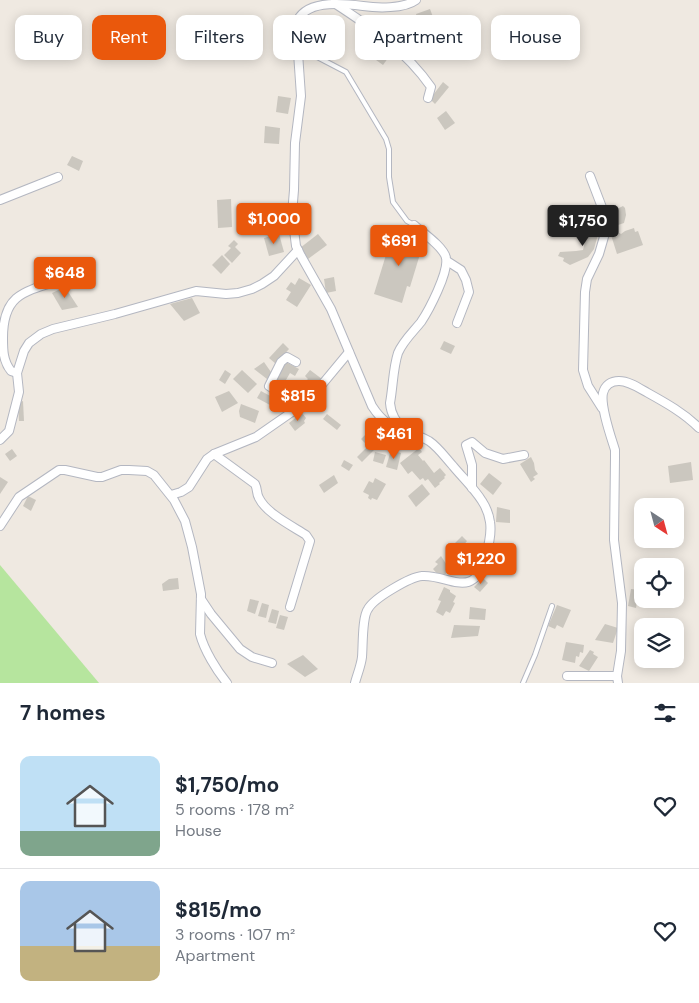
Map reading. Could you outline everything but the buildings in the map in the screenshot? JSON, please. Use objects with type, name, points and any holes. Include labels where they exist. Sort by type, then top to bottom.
[{"type":"street","points":[[300,15],[306,7],[318,1],[380,6],[406,5],[416,0]]},
{"type":"street","points":[[332,1],[400,51],[420,72],[431,88],[428,98]]},
{"type":"street","points":[[299,60],[301,96],[295,143],[292,218],[298,250],[330,310],[372,406],[388,424],[434,445],[482,500],[491,526],[484,561],[477,576],[471,580],[458,583],[429,576],[413,578],[376,600],[369,607],[365,614],[361,660],[354,683]]},
{"type":"street","points":[[590,176],[608,223],[599,254],[587,279],[584,292],[583,370],[588,386],[604,412]]},
{"type":"street","points":[[0,200],[58,177]]},
{"type":"street","points":[[405,432],[394,418],[390,409],[397,359],[402,347],[431,303],[441,282],[447,261],[443,250],[414,225]]},
{"type":"street","points":[[0,440],[10,431],[18,392],[17,373],[24,350],[29,343],[41,334],[53,329],[196,291],[226,294],[252,289],[274,276],[298,250]]},
{"type":"street","points":[[447,261],[461,270],[469,292],[457,323]]},
{"type":"street","points":[[17,373],[11,371],[5,361],[3,327],[6,314],[10,306],[24,292],[55,282]]},
{"type":"street","points":[[171,495],[189,487],[207,459],[214,454],[256,437],[306,404],[349,352]]},
{"type":"street","points":[[296,362],[287,357],[281,362],[269,386],[302,405]]},
{"type":"street","points":[[566,676],[617,679],[621,651],[622,603],[614,540],[615,450],[604,412],[602,399],[605,386],[616,381],[633,385],[677,409],[699,428]]},
{"type":"street","points":[[472,488],[472,465],[466,445],[472,442],[485,453],[503,459],[524,456]]},
{"type":"street","points":[[214,454],[255,484],[258,489],[258,497],[266,509],[306,535],[310,541],[290,607]]},
{"type":"street","points":[[0,526],[19,498],[59,470],[100,477],[121,470],[147,471],[154,475],[171,495],[185,521],[200,590],[201,639],[227,683]]},
{"type":"street","points":[[201,599],[240,650],[252,657],[272,663]]},
{"type":"lane","points":[[323,60],[346,72],[386,139],[389,149],[389,177],[393,202],[407,222],[414,225]]},
{"type":"lane","points":[[523,683],[552,606]]},
{"type":"green space","points":[[0,565],[99,683],[0,683]]}]
